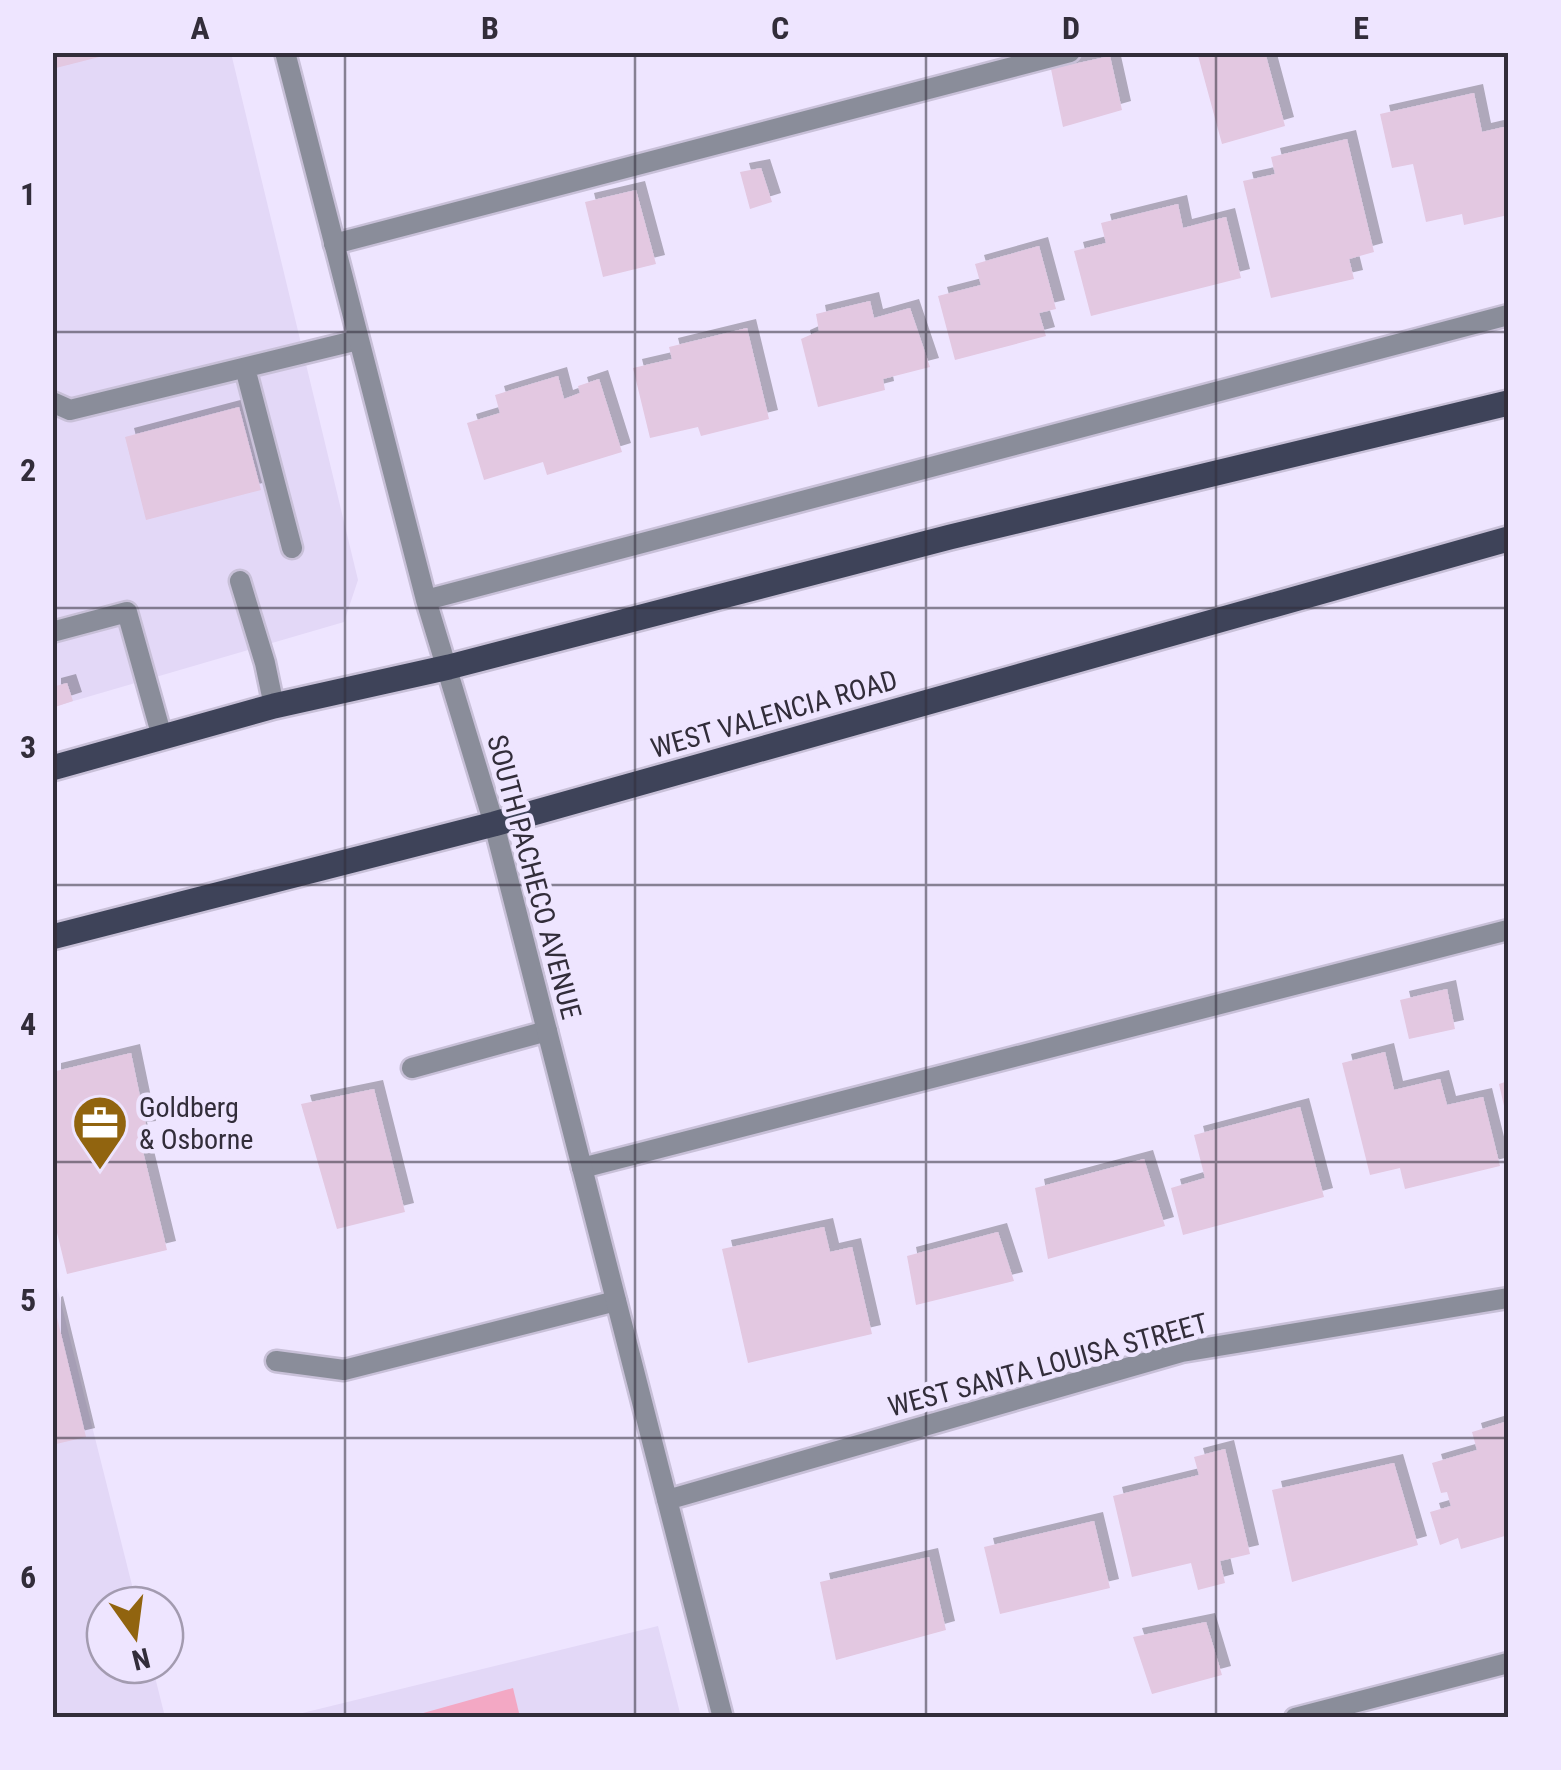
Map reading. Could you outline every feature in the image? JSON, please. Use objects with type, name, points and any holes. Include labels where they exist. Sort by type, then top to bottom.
[{"type":"main road","points":[[52,768],[274,706],[449,667],[950,537],[1508,403]]},
{"type":"main road","name":"WEST VALENCIA ROAD","points":[[52,936],[494,824],[1508,538]]},
{"type":"street","name":"SOUTH PACHECO AVENUE","points":[[285,52],[426,600],[494,824],[722,1718]]},
{"type":"street","points":[[334,244],[1070,52]]},
{"type":"street","points":[[426,600],[1508,315]]},
{"type":"street","points":[[52,402],[70,410],[358,340]]},
{"type":"street","points":[[246,368],[292,548]]},
{"type":"street","points":[[240,581],[274,706]]},
{"type":"street","points":[[52,632],[127,612],[162,737]]},
{"type":"street","points":[[582,1168],[1508,930]]},
{"type":"street","points":[[412,1068],[547,1031]]},
{"type":"street","name":"WEST SANTA LOUISA STREET","points":[[667,1500],[1182,1352],[1508,1298]]},
{"type":"street","points":[[276,1361],[344,1370],[616,1300]]},
{"type":"street","points":[[1295,1718],[1508,1663]]},
{"type":"shaded area","points":[[53,53],[231,53],[358,580],[344,622],[53,707]]},
{"type":"shaded area","points":[[52,1267],[132,1585],[85,1585],[85,1685],[157,1685],[165,1717],[53,1717]]},
{"type":"shaded area","points":[[658,1626],[681,1717],[282,1718]]},
{"type":"shaded area","points":[[513,1688],[520,1717],[409,1717]]},
{"type":"building","points":[[52,52],[111,52],[111,54],[52,69]]},
{"type":"building","points":[[1197,52],[1265,52],[1285,126],[1222,144]]},
{"type":"building","points":[[1110,56],[1122,110],[1063,127],[1051,69]]},
{"type":"building","points":[[1474,93],[1482,132],[1508,126],[1508,215],[1464,225],[1462,214],[1426,222],[1413,164],[1392,168],[1380,114]]},
{"type":"building","points":[[1347,139],[1374,252],[1349,259],[1354,279],[1271,298],[1243,181],[1275,174],[1271,157]]},
{"type":"building","points":[[761,168],[772,202],[750,209],[740,172]]},
{"type":"building","points":[[636,190],[656,264],[603,277],[585,202]]},
{"type":"building","points":[[1178,204],[1183,228],[1226,217],[1241,278],[1091,316],[1074,251],[1106,243],[1101,223]]},
{"type":"building","points":[[1039,246],[1056,309],[1039,313],[1046,336],[955,360],[938,296],[981,285],[975,264]]},
{"type":"building","points":[[870,301],[874,318],[910,308],[930,367],[883,379],[885,390],[818,407],[801,339],[819,331],[816,314]]},
{"type":"building","points":[[747,328],[769,419],[701,436],[698,427],[650,438],[633,368],[672,359],[669,347]]},
{"type":"building","points":[[558,376],[564,399],[580,393],[578,386],[599,379],[622,452],[547,475],[543,462],[484,480],[467,423],[500,413],[495,395]]},
{"type":"building","points":[[239,407],[261,490],[146,520],[125,437]]},
{"type":"building","points":[[67,683],[73,701],[52,708],[52,687]]},
{"type":"building","points":[[1447,989],[1455,1029],[1409,1039],[1400,1000]]},
{"type":"building","points":[[1385,1052],[1394,1090],[1440,1079],[1447,1105],[1483,1097],[1500,1166],[1405,1189],[1400,1168],[1370,1175],[1342,1063]]},
{"type":"building","name":"Goldberg & Osborne","points":[[131,1053],[147,1130],[138,1131],[167,1250],[67,1274],[52,1212],[52,1072]]},
{"type":"building","points":[[1508,1081],[1508,1119],[1507,1119],[1499,1084]]},
{"type":"building","points":[[374,1089],[405,1212],[337,1229],[301,1104]]},
{"type":"building","points":[[1300,1107],[1324,1197],[1183,1235],[1171,1188],[1205,1178],[1194,1135]]},
{"type":"building","points":[[1144,1159],[1165,1226],[1048,1259],[1035,1188]]},
{"type":"building","points":[[824,1227],[830,1252],[852,1247],[872,1334],[748,1363],[722,1249]]},
{"type":"building","points":[[998,1232],[1014,1281],[916,1305],[907,1256]]},
{"type":"building","points":[[52,1306],[86,1437],[52,1445]]},
{"type":"building","points":[[1508,1421],[1508,1535],[1461,1549],[1458,1538],[1440,1545],[1430,1512],[1451,1506],[1447,1492],[1441,1493],[1432,1463],[1477,1450],[1472,1432]]},
{"type":"building","points":[[1225,1449],[1250,1554],[1220,1561],[1225,1583],[1198,1590],[1191,1563],[1132,1577],[1113,1496],[1199,1475],[1194,1457]]},
{"type":"building","points":[[1394,1463],[1418,1545],[1292,1582],[1272,1490]]},
{"type":"building","points":[[1094,1521],[1110,1588],[1000,1614],[984,1547]]},
{"type":"building","points":[[929,1557],[946,1630],[836,1660],[820,1582]]},
{"type":"building","points":[[1206,1622],[1222,1675],[1152,1694],[1133,1637]]},
{"type":"place","name":"Goldberg & Osborne","points":[[100,1172]]}]
